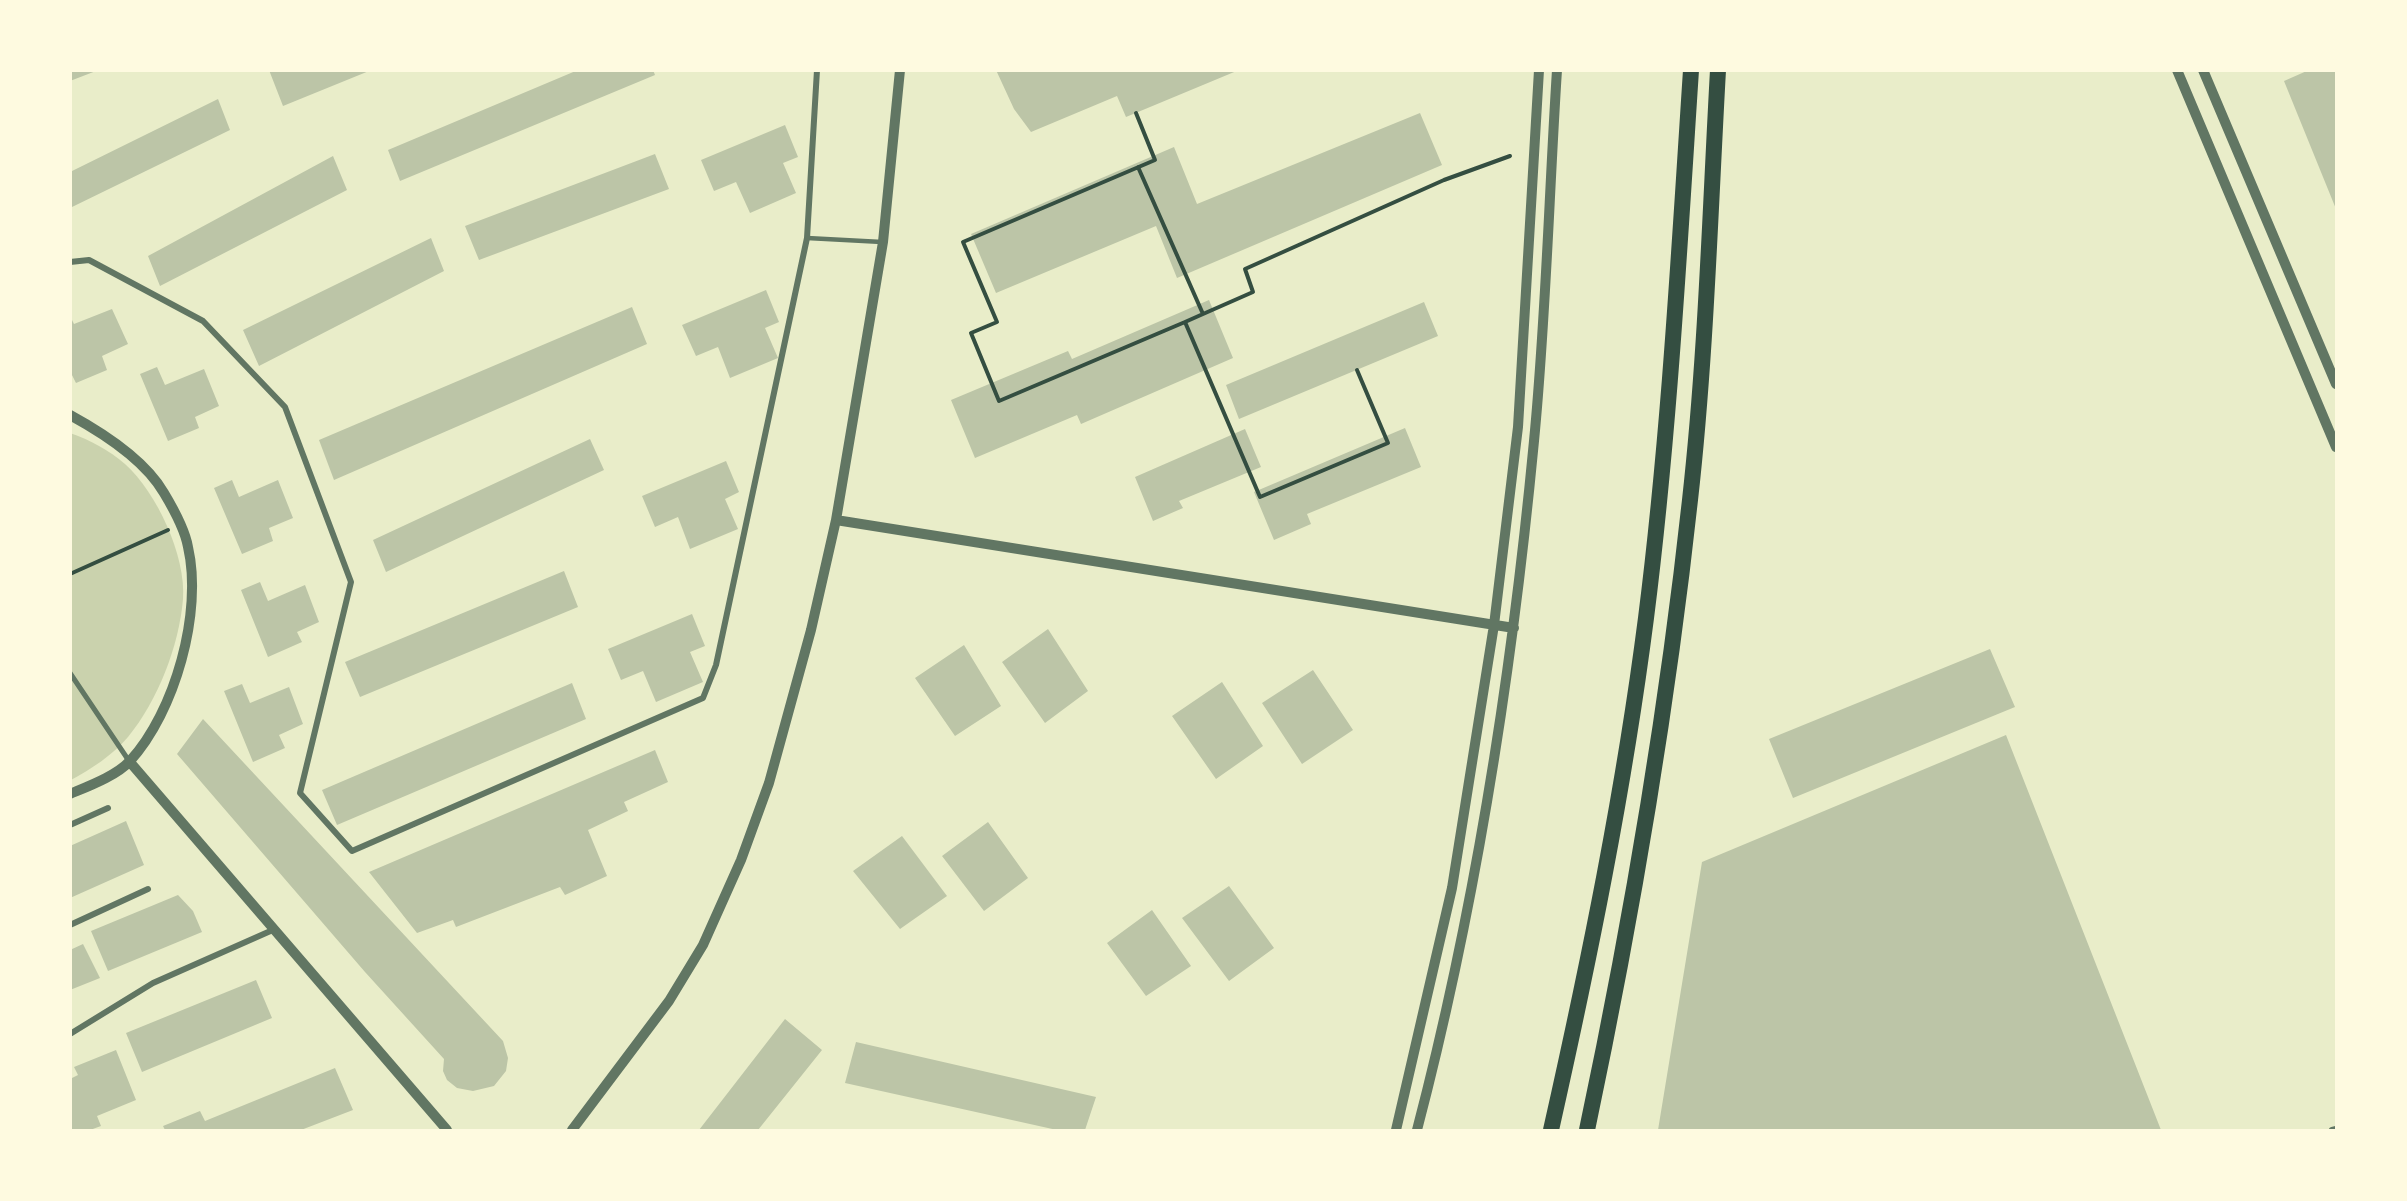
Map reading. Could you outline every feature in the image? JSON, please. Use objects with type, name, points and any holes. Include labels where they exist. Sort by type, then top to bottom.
[{"type":"highway","points":[[1551,1131],[1582,991],[1621,785],[1646,617],[1669,394],[1691,70]]},
{"type":"highway","points":[[1587,1131],[1614,1002],[1669,674],[1690,497],[1703,345],[1718,70]]},
{"type":"street","points":[[70,262],[89,260],[203,321],[285,407],[351,582],[300,793],[352,852],[703,698],[716,665],[807,238],[817,70]]},
{"type":"street","points":[[572,1131],[669,1001],[703,945],[741,860],[769,783],[790,709],[837,520],[883,242],[900,70]]},
{"type":"street","points":[[1396,1131],[1452,888],[1494,625],[1518,427],[1539,70]]},
{"type":"street","points":[[1418,1131],[1450,996],[1473,877],[1514,628],[1534,439],[1557,70]]},
{"type":"street","points":[[2177,70],[2337,447]]},
{"type":"street","points":[[2203,70],[2337,384]]},
{"type":"street","points":[[70,415],[104,434],[126,451],[164,491],[188,545],[192,602],[188,636],[179,669],[158,719],[129,761],[104,778],[70,794]]},
{"type":"street","points":[[837,520],[1514,628]]},
{"type":"street","points":[[70,673],[129,761],[447,1131]]},
{"type":"street","points":[[70,825],[108,808]]},
{"type":"street","points":[[70,925],[148,889]]},
{"type":"street","points":[[70,1034],[153,983],[275,929]]},
{"type":"street","points":[[2332,1131],[2337,1129]]},
{"type":"lane","points":[[807,238],[883,242]]},
{"type":"path","points":[[1136,113],[1155,160],[963,242],[997,322],[972,333],[999,401],[1253,292],[1245,269],[1444,180],[1510,156]]},
{"type":"path","points":[[1138,167],[1203,314]]},
{"type":"path","points":[[1185,322],[1260,497],[1388,443],[1357,370]]},
{"type":"path","points":[[70,574],[171,528]]},
{"type":"green space","points":[[70,433],[99,446],[119,459],[137,476],[167,526],[180,564],[183,582],[181,617],[172,654],[149,706],[128,737],[116,750],[71,780]]},
{"type":"building","points":[[70,70],[96,70],[96,71],[70,81]]},
{"type":"building","points":[[269,70],[369,70],[369,71],[283,106]]},
{"type":"building","points":[[578,70],[653,70],[655,75],[400,181],[388,150]]},
{"type":"building","points":[[996,70],[1239,70],[1126,117],[1117,96],[1031,132],[1014,109]]},
{"type":"building","points":[[2309,70],[2336,70],[2336,209],[2284,81]]},
{"type":"building","points":[[218,99],[230,130],[72,207],[70,172]]},
{"type":"building","points":[[1420,113],[1442,165],[1177,278],[1156,226],[996,293],[971,234],[1174,147],[1197,204]]},
{"type":"building","points":[[785,125],[798,157],[783,163],[796,193],[750,213],[736,182],[714,191],[701,160]]},
{"type":"building","points":[[655,154],[669,189],[479,260],[465,226]]},
{"type":"building","points":[[333,156],[347,190],[160,286],[148,256]]},
{"type":"building","points":[[431,238],[444,271],[259,366],[243,330]]},
{"type":"building","points":[[766,290],[779,322],[765,328],[778,358],[730,378],[718,347],[696,356],[682,325]]},
{"type":"building","points":[[1209,300],[1233,358],[1081,424],[1077,415],[975,458],[951,400],[1068,351],[1072,359]]},
{"type":"building","points":[[1424,302],[1438,336],[1239,419],[1226,385]]},
{"type":"building","points":[[632,307],[647,344],[334,480],[319,440]]},
{"type":"building","points":[[112,309],[128,344],[102,356],[107,370],[76,383],[70,371],[70,316],[74,324]]},
{"type":"building","points":[[157,367],[165,385],[204,369],[219,406],[195,417],[199,428],[168,441],[140,374]]},
{"type":"building","points":[[1405,428],[1421,467],[1307,514],[1311,524],[1274,540],[1254,492]]},
{"type":"building","points":[[1245,429],[1261,467],[1179,501],[1183,508],[1153,521],[1135,477]]},
{"type":"building","points":[[590,439],[604,470],[386,572],[373,540]]},
{"type":"building","points":[[726,461],[739,492],[725,499],[738,529],[690,549],[678,517],[655,527],[642,496]]},
{"type":"building","points":[[232,480],[239,497],[278,480],[293,518],[269,528],[273,541],[242,554],[214,488]]},
{"type":"building","points":[[564,571],[578,607],[360,697],[345,662]]},
{"type":"building","points":[[260,582],[268,601],[305,585],[319,622],[297,632],[302,642],[268,657],[241,590]]},
{"type":"building","points":[[692,614],[705,646],[690,652],[703,682],[656,702],[643,671],[621,680],[608,649]]},
{"type":"building","points":[[1048,629],[1088,691],[1045,723],[1002,662]]},
{"type":"building","points":[[964,645],[1001,706],[955,736],[915,678]]},
{"type":"building","points":[[1990,649],[2015,707],[1793,798],[1769,739]]},
{"type":"building","points":[[1313,670],[1353,730],[1302,764],[1262,703]]},
{"type":"building","points":[[1222,682],[1263,746],[1216,779],[1172,716]]},
{"type":"building","points":[[572,683],[586,719],[337,825],[322,790]]},
{"type":"building","points":[[242,684],[250,703],[289,687],[303,724],[279,735],[285,748],[253,762],[224,691]]},
{"type":"building","points":[[203,719],[503,1041],[508,1058],[506,1071],[494,1086],[473,1091],[457,1088],[447,1080],[443,1071],[444,1059],[365,972],[177,754]]},
{"type":"building","points":[[2006,735],[2161,1130],[1658,1130],[1702,862]]},
{"type":"building","points":[[655,750],[668,782],[624,802],[628,811],[588,830],[607,876],[565,895],[560,887],[456,927],[453,920],[417,933],[369,872]]},
{"type":"building","points":[[126,821],[144,865],[70,898],[70,846]]},
{"type":"building","points":[[988,822],[1028,878],[984,911],[942,856]]},
{"type":"building","points":[[902,836],[947,896],[900,929],[853,871]]},
{"type":"building","points":[[1229,886],[1274,948],[1229,981],[1182,918]]},
{"type":"building","points":[[178,895],[193,911],[202,932],[108,971],[91,931]]},
{"type":"building","points":[[1152,910],[1191,966],[1146,996],[1107,943]]},
{"type":"building","points":[[83,944],[100,978],[70,990],[70,950]]},
{"type":"building","points":[[256,980],[272,1018],[142,1072],[126,1033]]},
{"type":"building","points":[[785,1019],[822,1050],[758,1130],[699,1130]]},
{"type":"building","points":[[856,1042],[1096,1097],[1085,1130],[1057,1130],[845,1083]]},
{"type":"building","points":[[116,1050],[136,1100],[97,1116],[101,1126],[90,1130],[70,1130],[70,1079],[78,1075],[74,1067]]},
{"type":"building","points":[[335,1068],[353,1110],[301,1130],[165,1130],[163,1126],[200,1111],[205,1121]]}]
